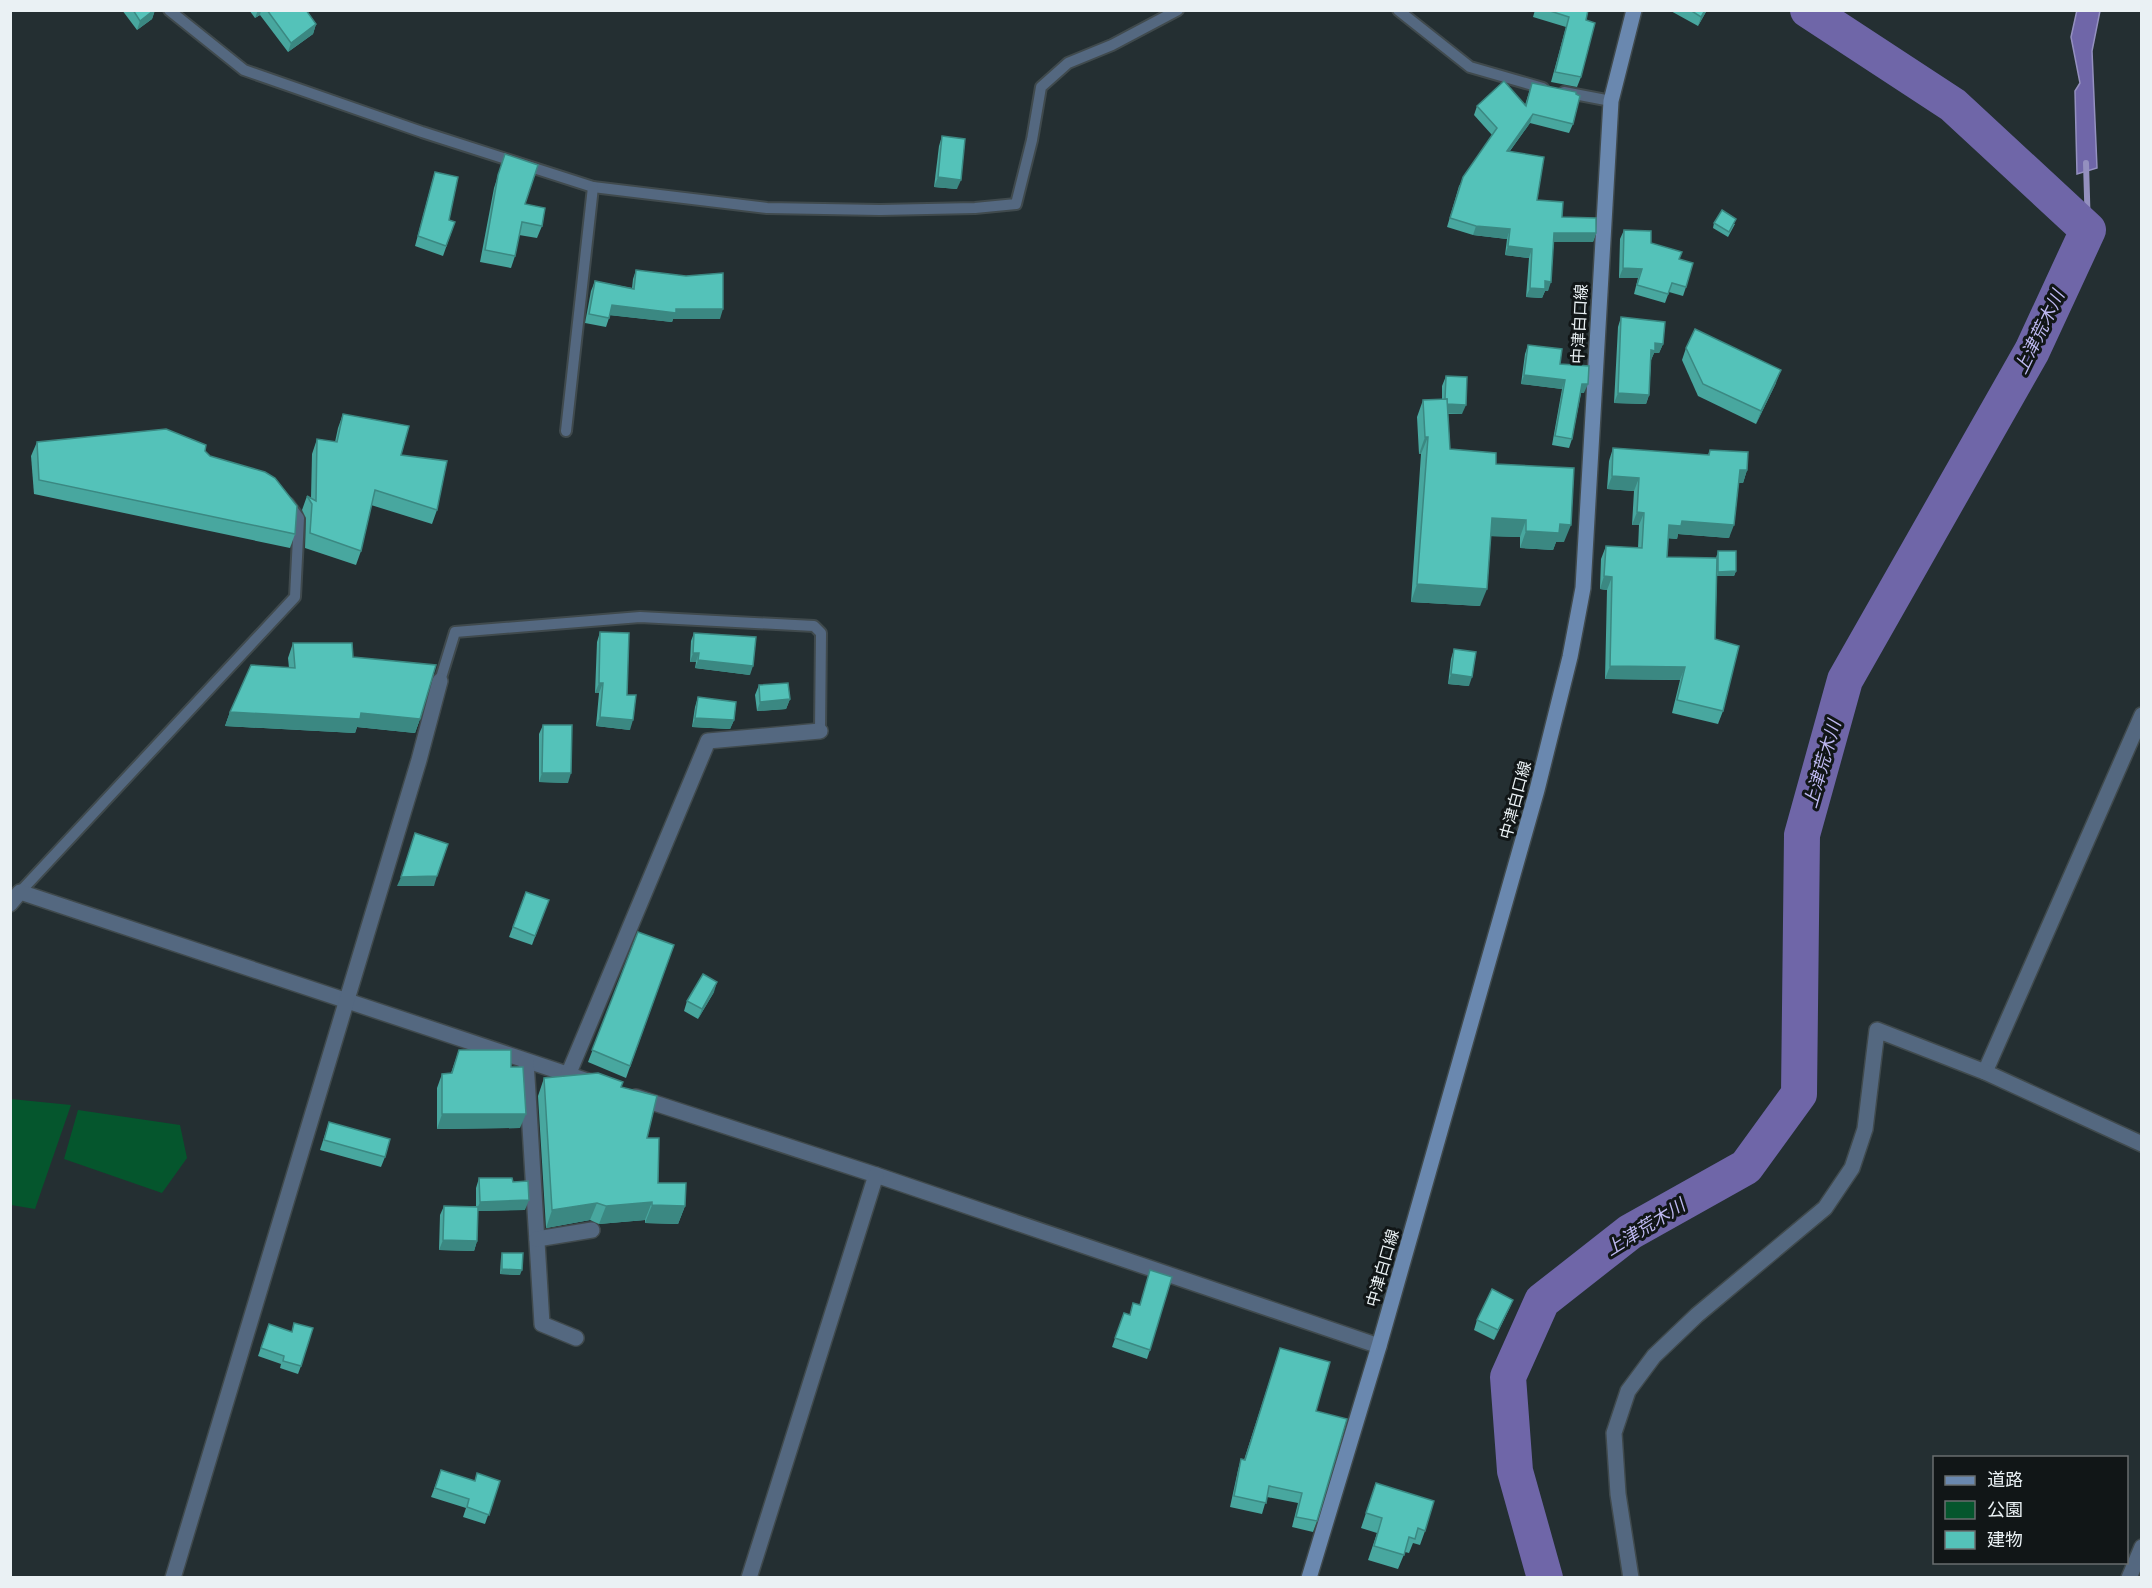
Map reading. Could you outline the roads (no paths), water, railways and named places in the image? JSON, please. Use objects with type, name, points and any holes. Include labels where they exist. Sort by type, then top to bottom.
[{"type":"main road","name":"中津白口線","points":[[1309,1578],[1379,1346],[1537,790],[1574,634],[1583,588],[1611,101],[1634,10]]},
{"type":"street","points":[[173,1578],[345,1000],[420,760],[440,681]]},
{"type":"street","points":[[1985,1072],[2142,715]]},
{"type":"street","points":[[568,1075],[708,741],[820,731]]},
{"type":"street","points":[[15,898],[345,1000],[602,1086]]},
{"type":"street","points":[[1630,1578],[1618,1494],[1614,1433],[1628,1391],[1654,1356],[1697,1315],[1826,1208],[1852,1168],[1865,1129],[1876,1030],[1985,1072],[2142,1144]]},
{"type":"street","points":[[526,1061],[542,1324],[576,1338]]},
{"type":"street","points":[[625,1093],[876,1175],[1379,1346]]},
{"type":"street","points":[[749,1578],[876,1175]]},
{"type":"street","points":[[537,1239],[592,1230]]},
{"type":"street","points":[[2128,1578],[2142,1547]]},
{"type":"lane","points":[[170,10],[244,70],[422,132],[593,187],[767,208],[880,210],[975,208],[1016,204],[1032,140],[1041,87],[1068,63],[1112,45],[1178,10]]},
{"type":"lane","points":[[1398,10],[1470,67],[1524,84],[1611,101]]},
{"type":"lane","points":[[566,430],[593,187]]},
{"type":"lane","points":[[15,898],[295,597],[299,518],[279,492]]},
{"type":"lane","points":[[440,681],[455,632],[640,616],[814,626],[821,633],[820,731]]},
{"type":"waterway","name":"上津荒木川","points":[[1545,1578],[1515,1471],[1508,1377],[1542,1301],[1630,1232],[1746,1167],[1799,1094],[1802,835],[1845,680],[2032,351],[2088,230],[1953,105],[1808,10]]},
{"type":"waterway","points":[[2086,163],[2088,230]]}]
